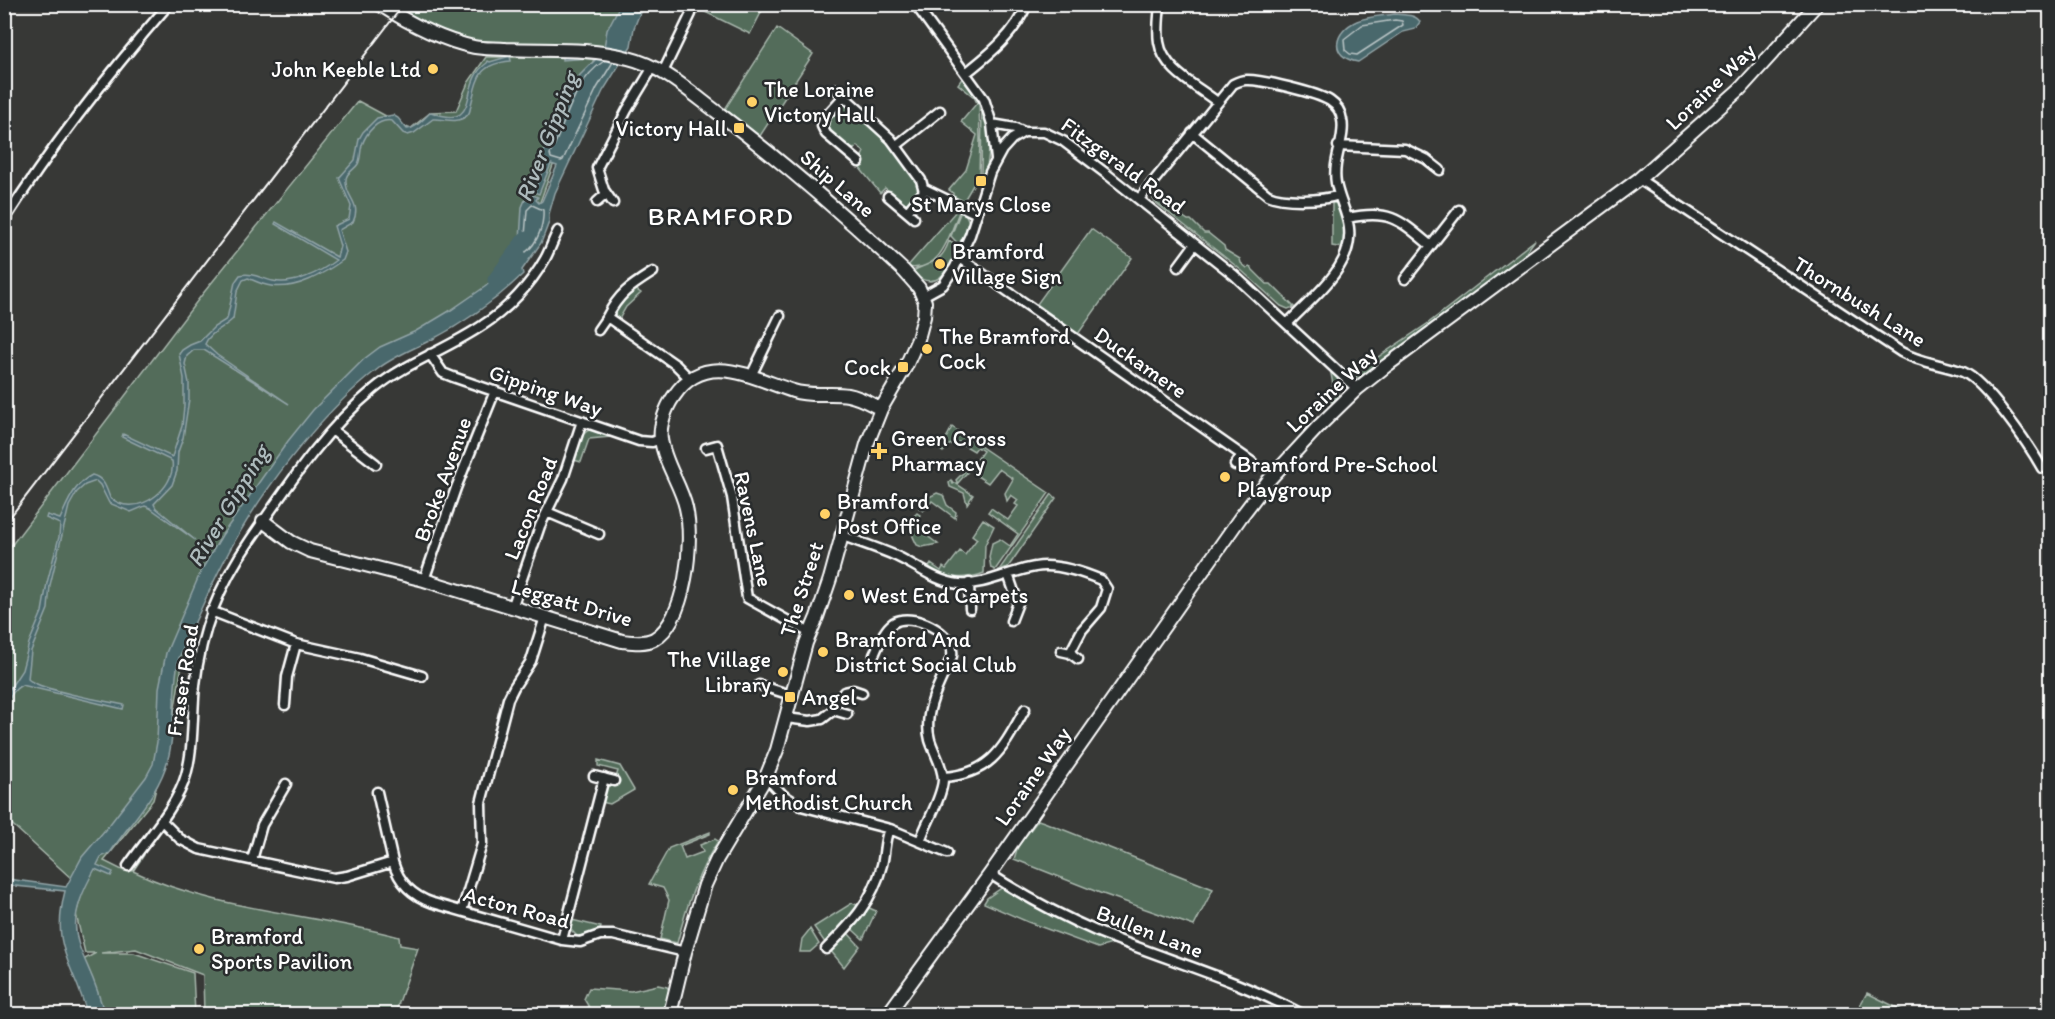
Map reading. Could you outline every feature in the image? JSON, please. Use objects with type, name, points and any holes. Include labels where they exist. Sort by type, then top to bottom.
[{"type":"main road","name":"Loraine Way","points":[[888,1014],[990,874],[1240,518],[1284,464],[1357,389],[1414,344],[1639,179],[1740,89],[1817,4]]},
{"type":"main road","name":"Ship Lane","points":[[380,6],[446,38],[475,47],[542,51],[592,50],[627,57],[658,69],[797,174],[904,272],[923,296]]},
{"type":"main road","points":[[661,439],[663,421],[671,401],[698,374],[722,370],[751,376],[803,394],[853,396],[881,409],[906,366],[918,339],[925,311],[923,296]]},
{"type":"main road","name":"The Street","points":[[670,1014],[685,952],[708,879],[717,859],[766,777],[777,750],[810,633],[830,579],[840,535],[867,444],[881,409]]},
{"type":"main road","name":"Leggatt Drive","points":[[263,521],[291,542],[310,551],[424,580],[622,641],[639,643],[658,636],[674,618],[689,550],[690,528],[686,506],[661,439]]},
{"type":"street","points":[[4,220],[49,153],[169,4]]},
{"type":"street","points":[[915,4],[984,99],[992,124],[996,159]]},
{"type":"street","points":[[966,73],[1010,33],[1023,15],[1027,4]]},
{"type":"street","points":[[1160,4],[1158,39],[1164,57],[1174,70],[1217,102]]},
{"type":"street","points":[[613,203],[606,194],[597,168],[627,110],[658,69],[691,14]]},
{"type":"street","points":[[1139,199],[1233,84],[1247,80],[1324,98],[1334,104],[1341,114],[1343,126],[1335,173],[1339,195],[1348,218],[1348,245],[1343,261],[1331,277],[1288,323]]},
{"type":"street","points":[[836,89],[877,124],[897,145],[925,189],[977,214]]},
{"type":"street","points":[[844,96],[825,117],[822,126],[826,134],[860,162]]},
{"type":"street","points":[[897,145],[940,111]]},
{"type":"street","points":[[992,124],[1024,132]]},
{"type":"street","name":"Fitzgerald Road","points":[[923,296],[947,282],[960,258],[996,159],[1009,141],[1024,132],[1038,131],[1057,137],[1234,275],[1357,389]]},
{"type":"street","points":[[1192,134],[1263,192],[1273,197],[1323,199],[1339,195]]},
{"type":"street","points":[[1338,146],[1405,149],[1426,159],[1440,170]]},
{"type":"street","name":"Thornbush Lane","points":[[1639,179],[1910,357],[1970,376],[1991,398],[2042,468]]},
{"type":"street","points":[[888,196],[910,215],[925,189]]},
{"type":"street","points":[[597,202],[606,194]]},
{"type":"street","points":[[1405,279],[1459,210]]},
{"type":"street","points":[[1348,218],[1375,213],[1385,215],[1396,219],[1431,246]]},
{"type":"street","name":"Fraser Road","points":[[128,866],[181,790],[186,775],[197,668],[211,611],[225,579],[263,521],[332,430],[364,398],[382,383],[475,330],[503,310],[539,268],[558,231]]},
{"type":"street","name":"Fitzgerald Road","points":[[1178,267],[1195,244]]},
{"type":"street","name":"Duckamere","points":[[960,258],[1252,462]]},
{"type":"street","points":[[598,330],[620,295],[653,272]]},
{"type":"street","points":[[751,376],[780,316]]},
{"type":"street","points":[[607,317],[676,365],[690,380]]},
{"type":"street","name":"Gipping Way","points":[[430,354],[443,373],[639,441],[661,439]]},
{"type":"street","name":"Broke Avenue","points":[[424,580],[456,488],[495,391]]},
{"type":"street","name":"Lacon Road","points":[[512,608],[547,512],[563,479],[582,421]]},
{"type":"street","points":[[332,430],[376,464]]},
{"type":"street","name":"Ravens Lane","points":[[706,448],[717,445],[732,497],[747,598],[810,633]]},
{"type":"street","points":[[1234,465],[1242,455]]},
{"type":"street","points":[[547,512],[599,534]]},
{"type":"street","points":[[840,535],[896,556],[941,580],[958,584],[969,584],[1044,566],[1095,578],[1105,584],[1107,591],[1103,604],[1065,652],[1077,659]]},
{"type":"street","points":[[1008,574],[1018,603],[1011,621]]},
{"type":"street","points":[[969,584],[970,609]]},
{"type":"street","points":[[211,611],[296,644],[360,658],[422,676]]},
{"type":"street","points":[[462,911],[482,844],[481,802],[508,699],[531,661],[545,617]]},
{"type":"street","points":[[874,655],[886,630],[893,623],[902,619],[917,621],[941,632],[951,643],[952,656],[928,717],[929,735],[943,777],[941,790],[920,841]]},
{"type":"street","points":[[285,705],[287,677],[296,644]]},
{"type":"street","points":[[759,685],[791,695]]},
{"type":"street","points":[[786,718],[814,721],[822,719],[833,710],[844,692],[853,690],[862,693]]},
{"type":"street","points":[[943,777],[968,774],[991,761],[1002,749],[1025,709]]},
{"type":"street","points":[[833,710],[847,714]]},
{"type":"street","points":[[594,776],[614,781]]},
{"type":"street","points":[[766,777],[783,795],[801,806],[889,829],[947,853]]},
{"type":"street","points":[[562,940],[604,778]]},
{"type":"street","points":[[252,860],[262,825],[286,784]]},
{"type":"street","name":"Acton Road","points":[[378,792],[393,862],[402,882],[416,896],[562,940],[580,942],[607,934],[685,952]]},
{"type":"street","points":[[161,820],[180,840],[193,847],[334,878],[393,862]]},
{"type":"street","points":[[826,949],[852,923],[869,898],[882,865],[884,843],[889,829]]},
{"type":"street","name":"Bullen Lane","points":[[990,874],[1029,897],[1097,931],[1181,961],[1270,998],[1302,1014]]},
{"type":"green space","points":[[407,4],[642,5],[621,50],[466,43],[398,15]]},
{"type":"green space","points":[[765,4],[750,34],[691,5]]},
{"type":"green space","points":[[777,28],[813,54],[760,136],[725,109]]},
{"type":"green space","points":[[486,57],[594,59],[571,115],[534,219],[478,299],[374,362],[288,453],[202,587],[183,659],[171,731],[153,800],[104,861],[124,871],[138,850],[144,855],[133,871],[197,895],[399,937],[400,945],[418,948],[395,1014],[204,1014],[203,975],[136,949],[101,953],[134,953],[193,973],[195,1014],[98,1014],[81,961],[96,953],[85,953],[76,914],[83,889],[5,818],[4,555],[201,296],[358,101],[410,129],[431,112],[456,111],[468,83]]},
{"type":"green space","points":[[963,77],[979,103],[980,139],[979,175],[963,202],[953,196],[949,190],[966,170],[977,135],[961,122],[977,103],[974,97],[958,84]]},
{"type":"green space","points":[[982,103],[989,129],[989,153],[986,172],[981,175]]},
{"type":"green space","points":[[843,105],[848,105],[884,137],[913,177],[918,186],[918,192],[908,204],[885,188],[880,193],[859,167],[864,161],[862,156],[864,152],[858,146],[854,149],[847,147],[830,130],[828,121],[830,116]]},
{"type":"green space","points":[[1154,190],[1181,212],[1182,216],[1191,220],[1204,233],[1208,233],[1267,284],[1271,284],[1294,307],[1288,309],[1281,306],[1241,270],[1155,202],[1152,197]]},
{"type":"green space","points":[[1332,201],[1339,204],[1346,229],[1344,248],[1332,246]]},
{"type":"green space","points":[[956,211],[959,212],[947,242],[936,259],[919,267],[907,267]]},
{"type":"green space","points":[[961,211],[969,222],[961,247],[951,236]]},
{"type":"green space","points":[[1091,229],[1132,258],[1078,334],[1037,304]]},
{"type":"green space","points":[[1535,240],[1522,258],[1359,377],[1351,376],[1341,368],[1357,371],[1427,324]]},
{"type":"green space","points":[[949,241],[959,247],[941,276],[928,281],[911,272],[938,258],[946,249]]},
{"type":"green space","points":[[635,289],[641,293],[626,307],[618,321],[614,313],[617,305],[624,295]]},
{"type":"green space","points":[[1330,369],[1340,386],[1339,393],[1332,402],[1328,400],[1333,384]]},
{"type":"green space","points":[[952,427],[1049,493],[995,570],[991,568],[989,557],[992,543],[1000,539],[1010,546],[1018,534],[988,512],[991,508],[1008,520],[1018,506],[1015,504],[1018,500],[1011,495],[1007,501],[1005,493],[1013,479],[999,469],[988,483],[977,476],[979,473],[971,468],[957,484],[973,495],[967,504],[964,493],[950,487],[949,483],[951,480],[953,484],[957,482],[956,480],[967,469],[965,462],[972,467],[983,451],[977,447],[974,451],[959,442],[949,445],[943,452],[940,450]]},
{"type":"green space","points":[[593,429],[611,437],[589,439],[581,462],[574,460],[582,437],[588,430]]},
{"type":"green space","points":[[937,493],[943,495],[947,505],[956,512],[955,518],[932,501],[923,511],[919,508],[929,497]]},
{"type":"green space","points":[[1052,494],[1056,498],[1008,567],[999,570]]},
{"type":"green space","points":[[917,513],[920,515],[914,526],[938,544],[922,547],[917,545],[910,524]]},
{"type":"green space","points":[[983,519],[994,526],[985,545],[984,573],[970,577],[956,577],[942,574],[929,567],[931,564],[941,571],[943,567],[946,569],[960,551],[965,555],[977,539],[972,535]]},
{"type":"green space","points":[[598,760],[620,766],[634,790],[610,804],[601,802],[606,786],[614,784],[618,771],[598,766]]},
{"type":"green space","points":[[1038,820],[1213,889],[1194,926],[1100,893],[1014,859],[1018,846]]},
{"type":"green space","points":[[710,832],[710,834],[680,846],[685,859],[703,852],[700,845],[715,839],[718,841],[693,890],[677,943],[660,939],[669,900],[663,888],[649,884],[669,848]]},
{"type":"green space","points":[[1003,887],[1074,927],[1116,943],[1098,948],[984,903],[987,898]]},
{"type":"green space","points":[[852,903],[862,907],[826,944],[814,927]]},
{"type":"green space","points":[[867,907],[876,911],[863,939],[851,928]]},
{"type":"green space","points":[[572,920],[601,927],[600,930],[577,936],[570,929]]},
{"type":"green space","points":[[810,929],[819,944],[810,952],[800,952],[802,939]]},
{"type":"green space","points":[[847,932],[860,946],[844,967],[830,950]]},
{"type":"green space","points":[[658,985],[667,987],[670,991],[665,1014],[593,1014],[584,999],[589,988],[631,991]]},
{"type":"green space","points":[[1867,993],[1910,1014],[1855,1014]]},
{"type":"water","points":[[620,5],[643,5],[634,28],[631,46],[603,91],[555,193],[549,222],[541,243],[522,270],[523,274],[467,319],[379,368],[334,408],[271,484],[223,563],[179,658],[171,747],[164,772],[151,796],[110,853],[101,857],[97,865],[113,872],[111,876],[95,869],[83,893],[77,913],[78,944],[98,992],[104,1014],[87,1014],[62,942],[61,911],[65,891],[5,885],[4,874],[8,879],[66,887],[82,857],[146,777],[153,764],[157,742],[159,688],[166,653],[201,571],[222,535],[288,441],[313,410],[364,359],[380,347],[416,331],[451,310],[486,286],[502,270],[518,248],[522,207],[525,200],[530,199],[533,195],[538,197],[536,200],[539,203],[542,201],[557,166],[551,164],[539,194],[534,192],[545,165],[541,162],[542,155],[553,136],[569,91],[580,75],[595,60],[589,58],[562,60],[562,55],[603,53],[607,30]]},
{"type":"water","points":[[1395,14],[1413,16],[1420,22],[1415,29],[1403,32],[1358,62],[1342,55],[1338,49],[1339,37],[1349,25],[1366,18]]},
{"type":"water","points":[[510,56],[511,61],[492,65],[481,74],[467,116],[454,120],[433,119],[408,135],[392,121],[377,124],[370,131],[362,145],[358,164],[346,179],[348,192],[356,210],[353,222],[339,230],[346,252],[343,260],[318,275],[290,286],[271,286],[248,278],[243,280],[237,292],[233,319],[214,333],[205,344],[217,355],[289,404],[204,350],[194,350],[187,356],[185,364],[189,383],[189,399],[183,438],[178,452],[177,471],[172,485],[154,504],[195,540],[150,508],[145,506],[131,512],[109,503],[96,481],[85,485],[77,492],[69,506],[50,585],[48,609],[31,651],[28,679],[58,691],[124,705],[123,709],[22,685],[11,696],[5,711],[5,696],[22,670],[29,643],[42,612],[59,537],[60,524],[46,518],[47,515],[60,519],[76,488],[92,475],[102,481],[110,498],[118,503],[135,505],[144,503],[159,493],[170,478],[172,461],[122,437],[123,434],[172,457],[182,426],[184,406],[184,378],[179,354],[182,350],[200,341],[214,327],[227,319],[235,282],[240,275],[249,274],[273,281],[289,282],[314,273],[336,260],[275,224],[276,222],[337,257],[340,246],[334,226],[349,219],[351,206],[339,178],[355,160],[359,139],[363,132],[377,118],[393,115],[407,129],[417,125],[431,112],[457,116],[464,111],[478,72],[488,61]]},
{"type":"waterway","name":"River Gipping","points":[[495,280],[525,239]]},
{"type":"railway","points":[[4,525],[404,4]]},
{"type":"place","name":"John Keeble Ltd","points":[[433,69]]},
{"type":"place","name":"The Loraine Victory Hall","points":[[752,102]]},
{"type":"place","name":"Victory Hall","points":[[739,128]]},
{"type":"place","name":"St Marys Close","points":[[981,181]]},
{"type":"place","name":"Bramford Village Sign","points":[[940,264]]},
{"type":"place","name":"The Bramford Cock","points":[[927,349]]},
{"type":"place","name":"Cock","points":[[903,367]]},
{"type":"place","name":"Green Cross Pharmacy","points":[[879,451]]},
{"type":"place","name":"Bramford Pre-School Playgroup","points":[[1225,477]]},
{"type":"place","name":"Bramford Post Office","points":[[825,514]]},
{"type":"place","name":"West End Carpets","points":[[849,595]]},
{"type":"place","name":"Bramford And District Social Club","points":[[823,652]]},
{"type":"place","name":"The Village Library","points":[[783,672]]},
{"type":"place","name":"Angel","points":[[790,697]]},
{"type":"place","name":"Bramford Methodist Church","points":[[733,790]]},
{"type":"place","name":"Bramford Sports Pavilion","points":[[199,949]]},
{"type":"district","name":"BRAMFORD","points":[[721,216]]}]
